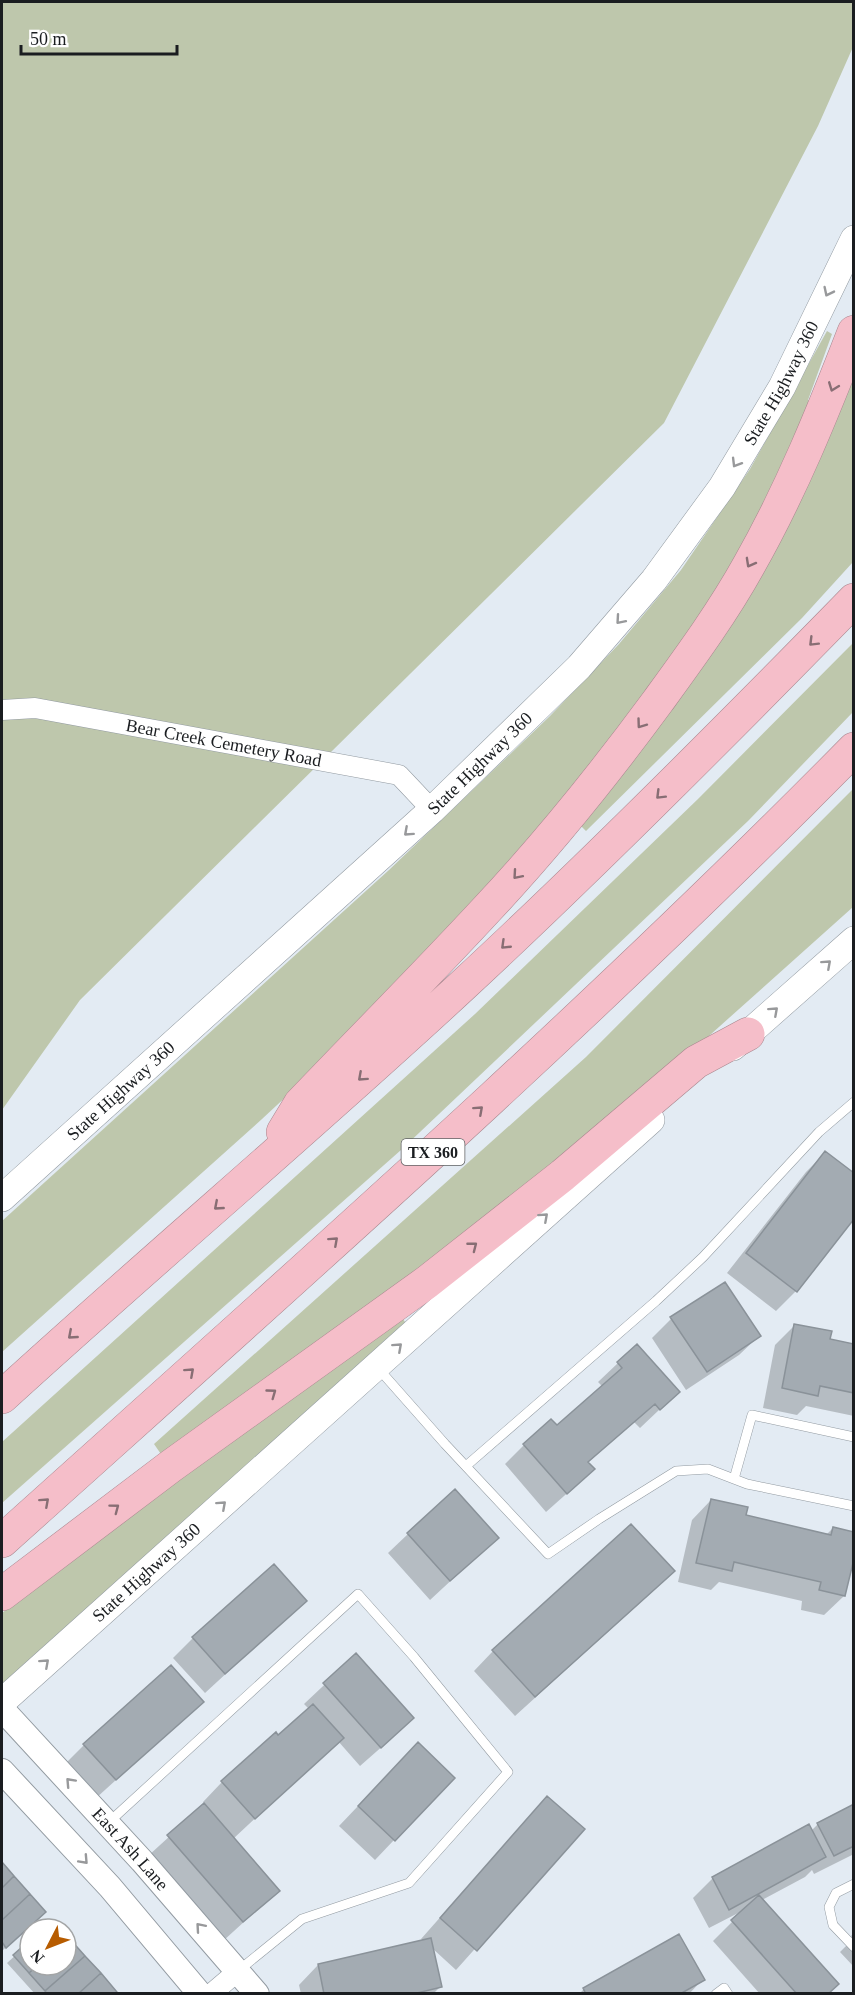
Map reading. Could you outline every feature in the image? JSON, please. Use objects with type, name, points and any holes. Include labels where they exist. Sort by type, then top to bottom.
[{"type":"highway","points":[[262,1167],[300,1104],[488,908],[569,815],[631,737],[695,650],[749,566],[789,487],[826,405],[854,332]]},
{"type":"highway","points":[[2,1397],[462,986],[602,852],[854,600]]},
{"type":"highway","name":"TX 360","points":[[2,1542],[534,1060],[854,749]]},
{"type":"highway","points":[[2,1594],[171,1466],[427,1282],[562,1175],[696,1062],[748,1034]]},
{"type":"main road","name":"State Highway 360","points":[[2,1198],[432,810],[579,667],[654,580],[722,487],[782,387],[854,239]]},
{"type":"main road","name":"State Highway 360","points":[[2,1702],[854,940]]},
{"type":"street","name":"Bear Creek Cemetery Road","points":[[2,710],[35,708],[399,775],[432,810]]},
{"type":"street","name":"East Ash Lane","points":[[2,1709],[108,1823],[257,1994]]},
{"type":"street","points":[[2,1771],[110,1887],[200,1994]]},
{"type":"street","points":[[212,1994],[238,1971]]},
{"type":"lane","points":[[466,1466],[656,1301],[703,1257],[819,1132],[854,1102]]},
{"type":"lane","points":[[377,1366],[440,1438],[548,1554],[676,1471],[708,1469],[747,1484],[854,1506]]},
{"type":"lane","points":[[734,1479],[752,1414],[854,1437]]},
{"type":"lane","points":[[108,1823],[358,1594],[414,1657],[508,1772],[409,1883],[302,1919],[238,1971]]},
{"type":"lane","points":[[854,1884],[836,1893],[829,1907],[834,1925],[854,1947]]},
{"type":"lane","points":[[716,1994],[724,1988],[728,1994]]},
{"type":"green space","points":[[2,2],[854,2],[853,47],[818,126],[664,423],[80,1000],[2,1110]]},
{"type":"green space","points":[[827,331],[832,334],[808,400],[814,405],[728,578],[585,779],[347,1040],[2,1352],[2,1221],[389,870],[550,716],[619,644],[681,570],[750,469]]},
{"type":"green space","points":[[853,364],[853,562],[802,618],[586,831],[577,822]]},
{"type":"green space","points":[[853,643],[853,712],[748,821],[401,1150],[2,1503],[2,1442],[475,1014],[698,799]]},
{"type":"green space","points":[[853,789],[853,907],[691,1052],[518,1200],[163,1457],[154,1444],[586,1057]]},
{"type":"green space","points":[[401,1316],[407,1325],[2,1684],[2,1613],[68,1561]]},
{"type":"building","points":[[825,1151],[854,1173],[854,1219],[797,1292],[746,1253]]},
{"type":"building","points":[[725,1282],[761,1336],[707,1372],[670,1317]]},
{"type":"building","points":[[794,1324],[832,1331],[830,1339],[854,1344],[854,1393],[820,1386],[818,1396],[782,1388]]},
{"type":"building","points":[[637,1344],[680,1392],[660,1410],[655,1404],[588,1462],[595,1469],[567,1494],[523,1444],[551,1419],[557,1425],[622,1368],[617,1362]]},
{"type":"building","points":[[455,1489],[499,1538],[450,1581],[407,1533]]},
{"type":"building","points":[[711,1499],[748,1507],[746,1515],[831,1535],[833,1527],[854,1532],[854,1559],[845,1596],[819,1590],[821,1582],[734,1562],[732,1571],[696,1563]]},
{"type":"building","points":[[631,1524],[675,1571],[535,1697],[492,1650]]},
{"type":"building","points":[[274,1564],[307,1601],[225,1674],[192,1637]]},
{"type":"building","points":[[356,1653],[414,1718],[381,1748],[323,1683]]},
{"type":"building","points":[[171,1665],[204,1702],[116,1780],[83,1744]]},
{"type":"building","points":[[313,1704],[344,1738],[255,1819],[221,1781],[276,1732],[278,1735]]},
{"type":"building","points":[[418,1742],[455,1778],[395,1841],[358,1806]]},
{"type":"building","points":[[547,1796],[585,1829],[477,1951],[440,1918]]},
{"type":"building","points":[[204,1803],[280,1891],[243,1922],[167,1835]]},
{"type":"building","points":[[854,1804],[854,1846],[834,1856],[817,1823]]},
{"type":"building","points":[[809,1824],[826,1857],[729,1910],[712,1877]]},
{"type":"building","points":[[2,1862],[14,1876],[2,1888]]},
{"type":"building","points":[[14,1876],[30,1894],[2,1920],[2,1888]]},
{"type":"building","points":[[30,1894],[46,1912],[40,1917],[18,1917],[18,1937],[6,1948],[2,1942],[2,1920]]},
{"type":"building","points":[[759,1895],[839,1984],[828,1994],[797,1994],[731,1920]]},
{"type":"building","points":[[679,1934],[705,1980],[680,1994],[586,1994],[583,1988]]},
{"type":"building","points":[[431,1938],[442,1987],[413,1994],[324,1994],[318,1964]]},
{"type":"building","points":[[78,1948],[85,1956],[78,1962]]},
{"type":"building","points":[[18,1951],[18,1961],[13,1955]]},
{"type":"building","points":[[85,1956],[101,1973],[78,1994],[47,1994],[45,1991],[61,1977],[78,1977],[78,1962]]},
{"type":"building","points":[[101,1973],[117,1992],[114,1994],[78,1994]]},
{"type":"building","points":[[33,1977],[61,1977],[45,1991]]}]
